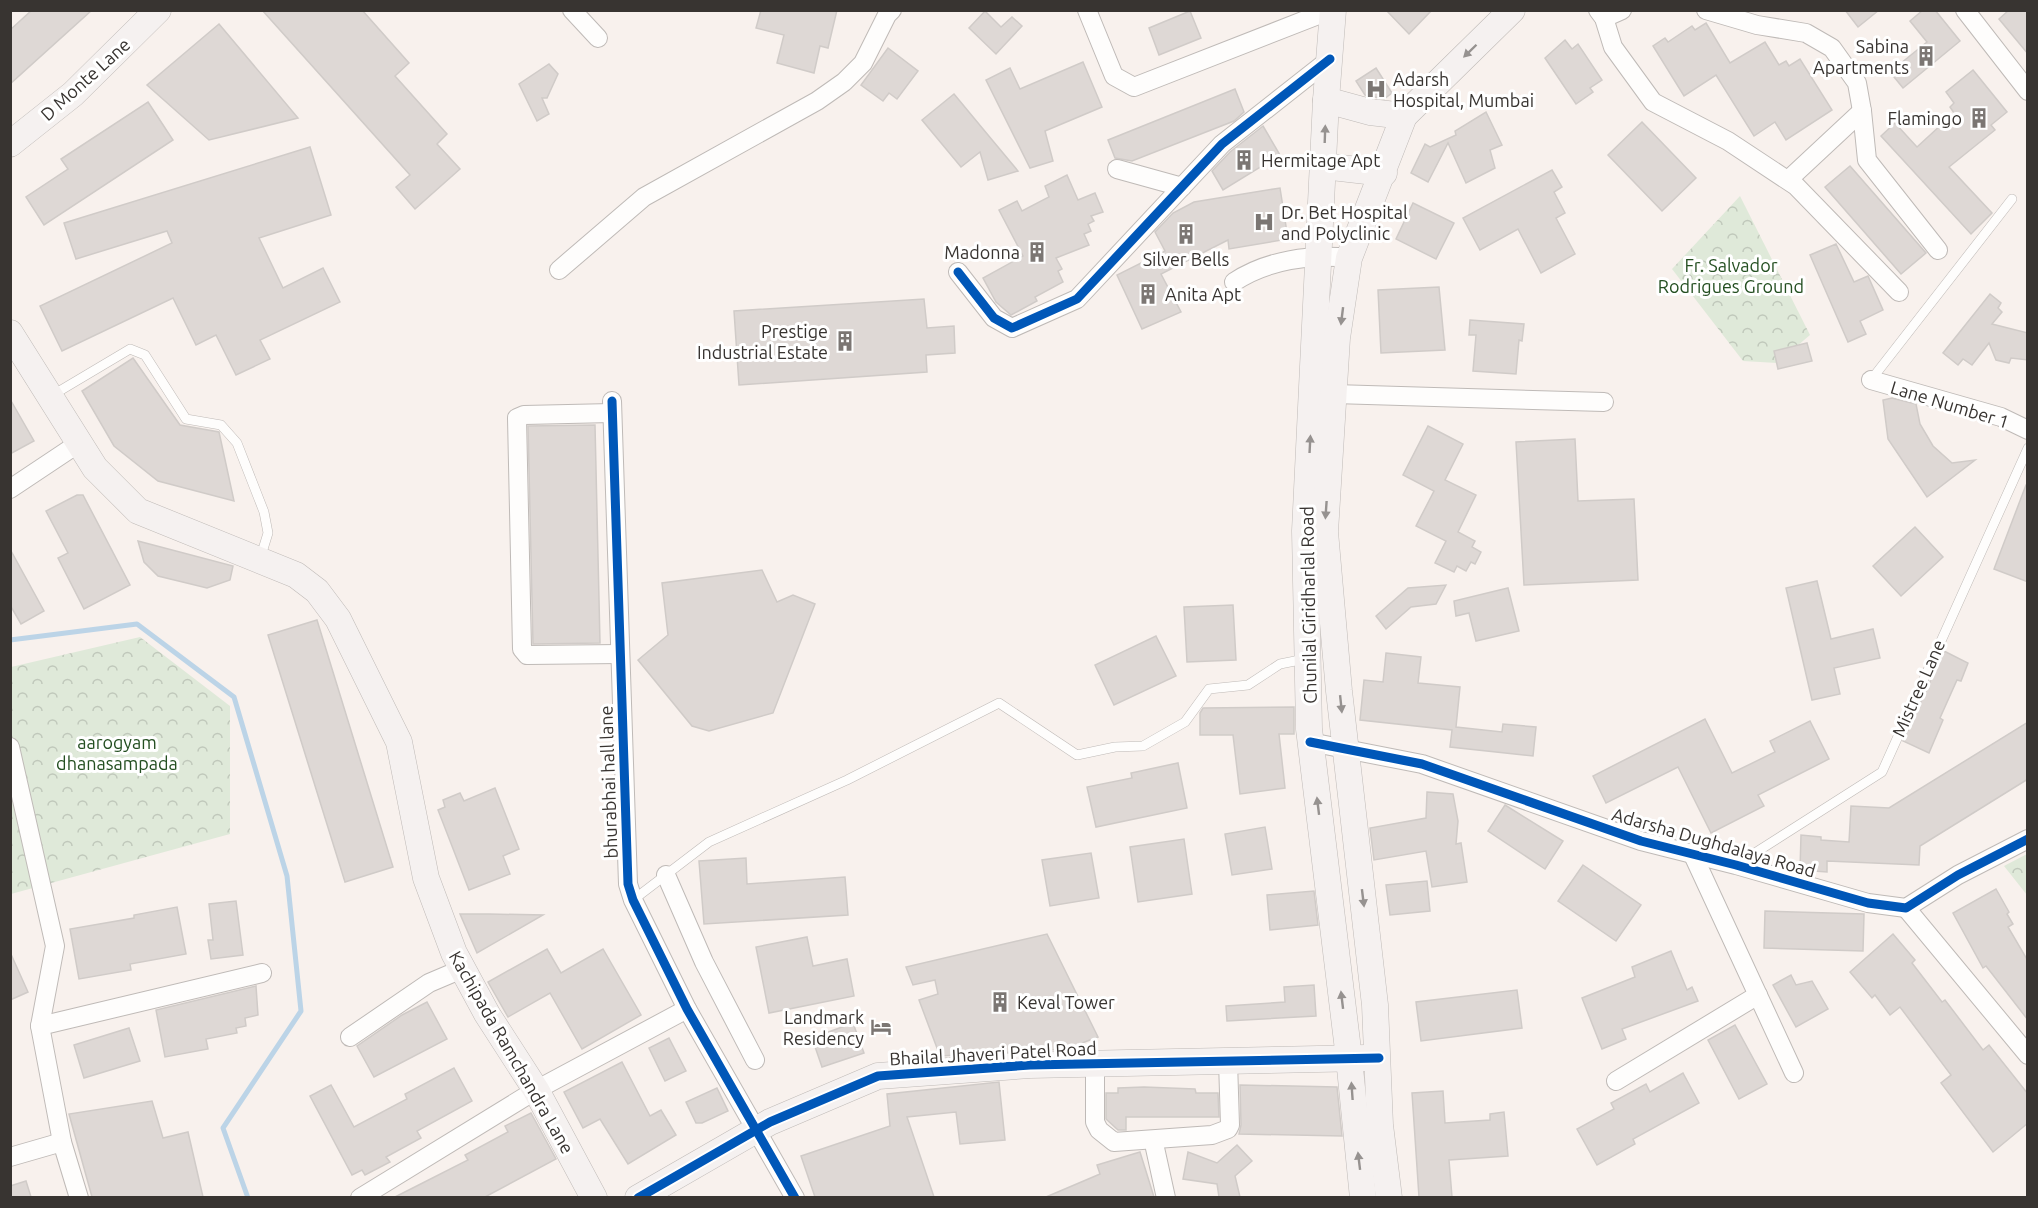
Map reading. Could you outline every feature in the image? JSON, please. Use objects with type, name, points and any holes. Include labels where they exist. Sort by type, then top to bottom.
[{"type":"main road","name":"D Monte Lane","points":[[10,144],[73,94],[158,10]]},
{"type":"main road","name":"Chunilal Giridharlal Road","points":[[1332,10],[1305,531],[1310,742],[1349,1058],[1363,1197]]},
{"type":"main road","points":[[1326,100],[1370,112],[1404,116],[1512,10]]},
{"type":"main road","name":"Chunilal Giridharlal Road","points":[[1389,1197],[1380,1125],[1379,1058],[1325,532],[1337,338],[1349,258],[1384,173],[1404,116]]},
{"type":"main road","points":[[1323,166],[1384,173]]},
{"type":"main road","name":"Kachipada Ramchandra Lane","points":[[10,333],[95,468],[138,511],[296,575],[317,591],[338,619],[399,742],[426,878],[462,969],[487,1014],[536,1090],[594,1197]]},
{"type":"main road","name":"Bhailal Jhaveri Patel Road","points":[[638,1197],[757,1129],[878,1076],[1030,1065],[1379,1058]]},
{"type":"street","points":[[572,10],[598,38]]},
{"type":"street","points":[[559,270],[644,197],[817,101],[844,82],[863,63],[887,15],[892,10]]},
{"type":"street","points":[[1087,10],[1114,75],[1134,87],[1332,10]]},
{"type":"street","points":[[1622,10],[1601,14],[1613,47],[1653,102],[1728,141],[1788,180],[1899,292]]},
{"type":"street","points":[[1706,10],[1818,38],[1832,48],[1857,83],[1867,160],[1938,250]]},
{"type":"street","points":[[1965,10],[2028,91]]},
{"type":"street","points":[[958,272],[994,318],[1012,328],[1077,299],[1222,144],[1330,59]]},
{"type":"street","points":[[1788,180],[1862,111]]},
{"type":"street","points":[[1117,169],[1182,187]]},
{"type":"street","points":[[1234,282],[1269,266],[1320,255],[1349,258]]},
{"type":"street","name":"Lane Number 1","points":[[1871,380],[2001,417],[2028,430]]},
{"type":"street","points":[[1334,394],[1604,402]]},
{"type":"street","name":"bhurabhai hall lane","points":[[620,654],[527,655],[522,649],[517,418],[524,415],[612,407],[628,884],[633,900],[687,1009],[795,1197]]},
{"type":"street","points":[[10,489],[79,443]]},
{"type":"street","name":"Adarsha Dughdalaya Road","points":[[1310,742],[1346,747],[1422,764],[1641,841],[1736,865],[1868,903],[1906,908]]},
{"type":"street","points":[[10,747],[55,946],[40,1026],[62,1142],[79,1197]]},
{"type":"street","points":[[2027,1052],[1906,908],[1958,875],[2028,839]]},
{"type":"street","points":[[1693,855],[1794,1072]]},
{"type":"street","points":[[666,875],[704,962],[755,1060]]},
{"type":"street","points":[[350,1037],[429,983],[462,969]]},
{"type":"street","points":[[40,1026],[262,973]]},
{"type":"street","points":[[1616,1081],[1758,995]]},
{"type":"street","points":[[360,1197],[536,1090],[687,1009]]},
{"type":"street","points":[[1095,1064],[1095,1122],[1099,1130],[1114,1142],[1212,1135],[1228,1129],[1230,1125],[1228,1061]]},
{"type":"street","points":[[10,1157],[62,1142]]},
{"type":"street","points":[[1155,1148],[1166,1197]]},
{"type":"lane","points":[[1871,380],[2012,199]]},
{"type":"lane","points":[[50,397],[130,349],[146,356],[186,419],[222,425],[237,443],[264,512],[268,533],[260,559]]},
{"type":"lane","name":"Mistree Lane","points":[[1736,865],[1882,772],[2028,448]]},
{"type":"lane","points":[[633,900],[709,842],[847,780],[999,703],[1077,755],[1115,747],[1143,746],[1185,722],[1209,689],[1248,685],[1280,664],[1308,659]]},
{"type":"green space","name":"Fr. Salvador Rodrigues Ground","points":[[1740,196],[1810,335],[1777,363],[1743,361],[1672,269]]},
{"type":"green space","name":"aarogyam dhanasampada","points":[[140,637],[230,706],[230,834],[11,894],[11,667]]},
{"type":"green space","points":[[2027,854],[2027,895],[2004,866]]},
{"type":"building","points":[[32,10],[92,10],[10,84],[10,30]]},
{"type":"building","points":[[262,10],[362,10],[409,63],[395,76],[447,134],[437,144],[460,169],[415,209],[396,187],[410,175]]},
{"type":"building","points":[[761,10],[837,10],[828,48],[820,46],[814,73],[777,63],[784,35],[756,28]]},
{"type":"building","points":[[1386,10],[1432,10],[1409,34]]},
{"type":"building","points":[[1845,10],[1879,10],[1858,27]]},
{"type":"building","name":"Sabina Apartments","points":[[1923,10],[1935,10],[1960,41],[1903,88],[1890,72],[1927,42],[1910,21]]},
{"type":"building","points":[[2009,10],[2028,10],[2028,54],[1999,19]]},
{"type":"building","points":[[985,11],[1001,27],[1012,17],[1022,26],[996,54],[969,28]]},
{"type":"building","points":[[1190,11],[1201,38],[1159,55],[1149,28]]},
{"type":"building","points":[[1706,23],[1730,63],[1765,42],[1779,65],[1786,61],[1789,66],[1800,59],[1832,110],[1786,140],[1775,122],[1754,136],[1716,75],[1684,96],[1653,46],[1665,38],[1668,42],[1692,26],[1695,30]]},
{"type":"building","points":[[219,24],[298,118],[209,140],[147,85]]},
{"type":"building","points":[[1565,40],[1572,49],[1578,44],[1602,80],[1590,88],[1593,92],[1576,104],[1545,58]]},
{"type":"building","points":[[888,48],[918,71],[897,99],[889,93],[883,101],[861,85]]},
{"type":"building","points":[[1083,62],[1102,107],[1045,131],[1053,161],[1030,168],[986,80],[1010,68],[1020,89]]},
{"type":"building","points":[[549,64],[558,74],[547,98],[542,98],[549,114],[537,121],[519,84]]},
{"type":"building","points":[[1376,68],[1392,93],[1384,99],[1365,95],[1356,81]]},
{"type":"building","points":[[1973,70],[2007,112],[1991,125],[1995,130],[1949,167],[1992,213],[1971,234],[1881,136],[1895,123],[1917,147],[1954,113],[1950,107],[1954,103],[1946,92]]},
{"type":"building","points":[[1235,89],[1244,112],[1234,121],[1132,161],[1115,158],[1108,140]]},
{"type":"building","points":[[954,94],[1018,171],[988,180],[980,152],[961,167],[922,120]]},
{"type":"building","points":[[148,102],[173,140],[44,225],[26,197],[68,169],[61,159]]},
{"type":"building","points":[[1486,112],[1502,145],[1490,150],[1495,168],[1466,183],[1448,143],[1428,182],[1411,173],[1425,144],[1430,147],[1456,135],[1455,131]]},
{"type":"building","points":[[1642,122],[1696,178],[1662,211],[1608,155]]},
{"type":"building","name":"Hermitage Apt","points":[[1263,126],[1280,155],[1223,190],[1212,171],[1230,152]]},
{"type":"building","points":[[310,147],[331,215],[259,238],[283,288],[323,268],[340,302],[260,340],[270,359],[236,375],[216,335],[196,345],[173,298],[62,351],[40,306],[172,243],[167,231],[76,259],[64,223]]},
{"type":"building","points":[[1850,166],[1926,253],[1901,274],[1825,187]]},
{"type":"building","points":[[1552,170],[1562,187],[1554,192],[1565,213],[1556,218],[1575,254],[1541,273],[1518,229],[1480,250],[1463,218]]},
{"type":"building","points":[[1067,175],[1078,200],[1095,193],[1103,212],[1091,216],[1094,221],[1088,224],[1091,231],[1084,234],[1089,245],[1056,258],[1062,269],[1058,271],[1063,282],[1035,297],[1037,301],[1011,315],[996,302],[983,278],[1023,256],[999,210],[1017,201],[1022,211],[1049,197],[1045,186]]},
{"type":"building","points":[[1280,188],[1288,239],[1229,249],[1228,240],[1161,274],[1181,312],[1142,329],[1117,275],[1165,251],[1155,232],[1173,213],[1194,202]]},
{"type":"building","points":[[1413,203],[1454,223],[1436,259],[1396,239]]},
{"type":"building","points":[[1836,244],[1854,282],[1868,276],[1883,310],[1860,321],[1866,334],[1848,342],[1810,255]]},
{"type":"building","points":[[1439,287],[1445,350],[1381,353],[1378,290]]},
{"type":"building","points":[[1990,294],[2001,303],[1998,308],[2002,312],[1992,324],[2028,333],[2028,360],[2011,358],[2009,363],[1996,360],[1989,343],[1972,365],[1963,359],[1958,365],[1943,353]]},
{"type":"building","name":"Prestige Industrial Estate","points":[[924,299],[927,328],[954,326],[955,353],[926,355],[927,372],[739,385],[734,311]]},
{"type":"building","points":[[1470,320],[1524,324],[1522,341],[1519,340],[1516,374],[1473,371],[1476,335],[1469,335]]},
{"type":"building","points":[[1807,343],[1812,361],[1778,369],[1774,351]]},
{"type":"building","points":[[133,358],[180,425],[219,432],[234,501],[158,481],[114,446],[82,391]]},
{"type":"building","points":[[1892,398],[1916,404],[1920,424],[1933,446],[1952,463],[1975,460],[1927,497],[1888,439],[1883,400]]},
{"type":"building","points":[[10,399],[34,441],[10,454]]},
{"type":"building","points":[[595,425],[600,643],[533,644],[528,426]]},
{"type":"building","points":[[1428,426],[1463,444],[1445,480],[1476,495],[1458,532],[1475,541],[1472,547],[1481,552],[1475,564],[1471,562],[1466,571],[1457,566],[1454,572],[1435,563],[1446,541],[1416,526],[1434,491],[1403,475]]},
{"type":"building","points":[[1575,439],[1578,501],[1634,499],[1638,580],[1524,585],[1516,442]]},
{"type":"building","points":[[2026,485],[2028,485],[2028,582],[1994,569]]},
{"type":"building","points":[[77,495],[83,495],[130,585],[84,609],[58,558],[68,553],[46,511]]},
{"type":"building","points":[[1915,527],[1943,557],[1901,596],[1873,566]]},
{"type":"building","points":[[138,541],[233,566],[230,580],[207,588],[158,576],[144,562]]},
{"type":"building","points":[[10,549],[44,611],[21,624],[10,605]]},
{"type":"building","points":[[762,570],[777,602],[793,595],[815,604],[773,713],[709,731],[692,726],[638,660],[668,635],[662,583]]},
{"type":"building","points":[[1817,581],[1831,639],[1873,629],[1880,658],[1834,668],[1840,694],[1812,700],[1786,588]]},
{"type":"building","points":[[1446,585],[1436,604],[1411,607],[1386,629],[1376,616],[1408,588]]},
{"type":"building","points":[[1508,588],[1519,631],[1476,641],[1469,613],[1456,616],[1454,601]]},
{"type":"building","points":[[1233,605],[1236,660],[1187,662],[1184,607]]},
{"type":"building","points":[[317,620],[393,867],[345,882],[268,635]]},
{"type":"building","points":[[1156,636],[1176,676],[1114,705],[1095,665]]},
{"type":"building","points":[[1944,651],[1968,663],[1961,681],[1957,680],[1940,718],[1943,720],[1929,753],[1903,741]]},
{"type":"building","points":[[1386,653],[1421,657],[1418,683],[1460,687],[1456,727],[1502,732],[1503,724],[1536,727],[1533,756],[1450,747],[1452,730],[1360,720],[1364,680],[1383,682]]},
{"type":"building","points":[[1294,707],[1294,734],[1279,734],[1285,788],[1240,794],[1233,735],[1200,735],[1200,713],[1203,708]]},
{"type":"building","points":[[1705,719],[1732,773],[1775,752],[1770,741],[1810,721],[1829,759],[1758,795],[1764,806],[1711,833],[1678,767],[1606,803],[1593,776]]},
{"type":"building","points":[[2028,722],[2028,779],[1920,846],[1919,865],[1827,861],[1827,872],[1800,870],[1801,835],[1821,837],[1821,840],[1849,842],[1851,806],[1889,808]]},
{"type":"building","points":[[1178,763],[1187,808],[1096,827],[1087,787],[1132,778],[1131,773]]},
{"type":"building","points":[[495,788],[519,849],[503,856],[510,874],[469,890],[438,810],[445,807],[443,800],[460,793],[464,801]]},
{"type":"building","points":[[1427,792],[1453,794],[1458,821],[1456,844],[1461,843],[1467,882],[1432,887],[1426,851],[1374,860],[1370,828],[1426,818]]},
{"type":"building","points":[[1505,805],[1563,841],[1545,869],[1488,831]]},
{"type":"building","points":[[1265,827],[1272,869],[1232,875],[1225,834]]},
{"type":"building","points":[[1184,839],[1192,894],[1138,902],[1130,847]]},
{"type":"building","points":[[1091,853],[1099,898],[1050,906],[1042,860]]},
{"type":"building","points":[[746,858],[747,884],[845,877],[848,915],[704,924],[699,861]]},
{"type":"building","points":[[1583,865],[1641,905],[1616,941],[1558,901]]},
{"type":"building","points":[[1427,881],[1430,911],[1390,915],[1386,885]]},
{"type":"building","points":[[1996,889],[2013,924],[2008,927],[2028,961],[2028,1020],[1986,966],[1983,968],[1953,913]]},
{"type":"building","points":[[1314,891],[1318,925],[1270,930],[1267,895]]},
{"type":"building","points":[[236,901],[243,955],[211,959],[208,940],[213,940],[209,904]]},
{"type":"building","points":[[177,907],[186,954],[130,964],[131,970],[79,979],[70,929],[134,918],[134,915]]},
{"type":"building","points":[[1765,911],[1864,914],[1863,951],[1764,948]]},
{"type":"building","points":[[460,914],[489,914],[543,915],[477,953]]},
{"type":"building","name":"Keval Tower","points":[[1047,934],[1098,1037],[1066,1049],[940,1056],[919,1000],[938,994],[935,980],[913,985],[906,967]]},
{"type":"building","points":[[1893,934],[1915,960],[1912,963],[1942,1002],[1945,1000],[1983,1050],[1989,1045],[2028,1094],[2028,1123],[1993,1152],[1941,1083],[1951,1075],[1900,1007],[1890,1015],[1875,995],[1872,998],[1850,972]]},
{"type":"building","points":[[807,937],[813,966],[847,959],[854,996],[769,1013],[756,947]]},
{"type":"building","points":[[547,949],[561,973],[603,949],[641,1015],[582,1049],[550,993],[508,1017],[488,982]]},
{"type":"building","points":[[1671,951],[1687,990],[1692,987],[1698,1001],[1622,1029],[1626,1039],[1602,1049],[1582,998],[1635,977],[1632,967]]},
{"type":"building","points":[[10,952],[28,992],[10,1000]]},
{"type":"building","points":[[1791,975],[1796,985],[1812,981],[1828,1009],[1796,1027],[1773,985]]},
{"type":"building","points":[[1314,985],[1316,1016],[1227,1021],[1226,1006],[1285,1002],[1284,987]]},
{"type":"building","points":[[256,986],[258,1015],[245,1018],[246,1026],[236,1028],[237,1033],[206,1039],[208,1049],[165,1057],[156,1010]]},
{"type":"building","points":[[1517,990],[1522,1028],[1421,1041],[1416,1002]]},
{"type":"building","points":[[427,1002],[447,1039],[374,1077],[357,1046],[402,1015]]},
{"type":"building","points":[[853,1023],[864,1053],[822,1067],[812,1038]]},
{"type":"building","points":[[1735,1025],[1767,1084],[1739,1099],[1708,1040]]},
{"type":"building","points":[[129,1028],[140,1061],[84,1078],[74,1045]]},
{"type":"building","points":[[669,1038],[686,1071],[665,1081],[649,1048]]},
{"type":"building","points":[[622,1062],[650,1116],[661,1110],[676,1135],[628,1164],[600,1119],[583,1128],[564,1092]]},
{"type":"building","points":[[454,1068],[472,1101],[417,1131],[421,1138],[386,1157],[390,1162],[365,1175],[362,1170],[352,1175],[310,1096],[331,1085],[354,1127],[407,1099],[405,1094]]},
{"type":"building","points":[[1683,1073],[1699,1103],[1633,1139],[1635,1144],[1597,1165],[1577,1129],[1614,1109],[1611,1103],[1646,1084],[1650,1092]]},
{"type":"building","points":[[999,1082],[1005,1140],[960,1144],[956,1112],[907,1117],[934,1197],[815,1197],[801,1156],[890,1126],[887,1094]]},
{"type":"building","points":[[1240,1085],[1337,1087],[1342,1136],[1239,1134],[1241,1125]]},
{"type":"building","points":[[717,1088],[728,1111],[702,1123],[696,1123],[686,1102]]},
{"type":"building","points":[[1118,1088],[1195,1089],[1196,1093],[1218,1093],[1219,1117],[1126,1117],[1126,1130],[1118,1130],[1106,1119],[1106,1093],[1118,1093]]},
{"type":"building","points":[[1443,1091],[1445,1123],[1490,1120],[1490,1114],[1504,1112],[1508,1156],[1449,1160],[1452,1197],[1419,1197],[1412,1093]]},
{"type":"building","points":[[152,1101],[163,1138],[188,1132],[203,1197],[92,1197],[69,1114]]},
{"type":"building","points":[[531,1113],[556,1159],[485,1197],[395,1197],[468,1160],[465,1155],[508,1132],[505,1126]]},
{"type":"building","points":[[1237,1145],[1252,1161],[1235,1176],[1240,1197],[1219,1197],[1217,1184],[1183,1179],[1188,1152],[1217,1163]]},
{"type":"building","points":[[1140,1152],[1154,1197],[1046,1197],[1100,1174],[1097,1165]]},
{"type":"building","points":[[26,1181],[31,1197],[10,1197],[10,1186]]},
{"type":"waterway","points":[[10,640],[137,624],[234,697],[287,876],[301,1011],[223,1128],[248,1198]]},
{"type":"cycle path","points":[[958,272],[994,318],[1012,328],[1077,299],[1222,144],[1330,59]]},
{"type":"cycle path","points":[[612,401],[628,884],[633,900],[687,1009],[795,1198]]},
{"type":"cycle path","points":[[1310,742],[1422,764],[1641,841],[1736,865],[1868,903],[1906,908],[1958,875],[2028,839]]},
{"type":"cycle path","points":[[638,1198],[770,1122],[878,1076],[1030,1065],[1379,1058]]},
{"type":"place","name":"Sabina Apartments","points":[[1926,56]]},
{"type":"place","name":"Adarsh Hospital, Mumbai","points":[[1376,89]]},
{"type":"place","name":"Flamingo","points":[[1979,118]]},
{"type":"place","name":"Hermitage Apt","points":[[1244,160]]},
{"type":"place","name":"Dr. Bet Hospital and Polyclinic","points":[[1264,222]]},
{"type":"place","name":"Silver Bells","points":[[1186,234]]},
{"type":"place","name":"Madonna","points":[[1037,252]]},
{"type":"place","name":"Anita Apt","points":[[1148,294]]},
{"type":"place","name":"Prestige Industrial Estate","points":[[845,341]]},
{"type":"place","name":"Keval Tower","points":[[1000,1002]]},
{"type":"place","name":"Landmark Residency","points":[[881,1027]]}]
